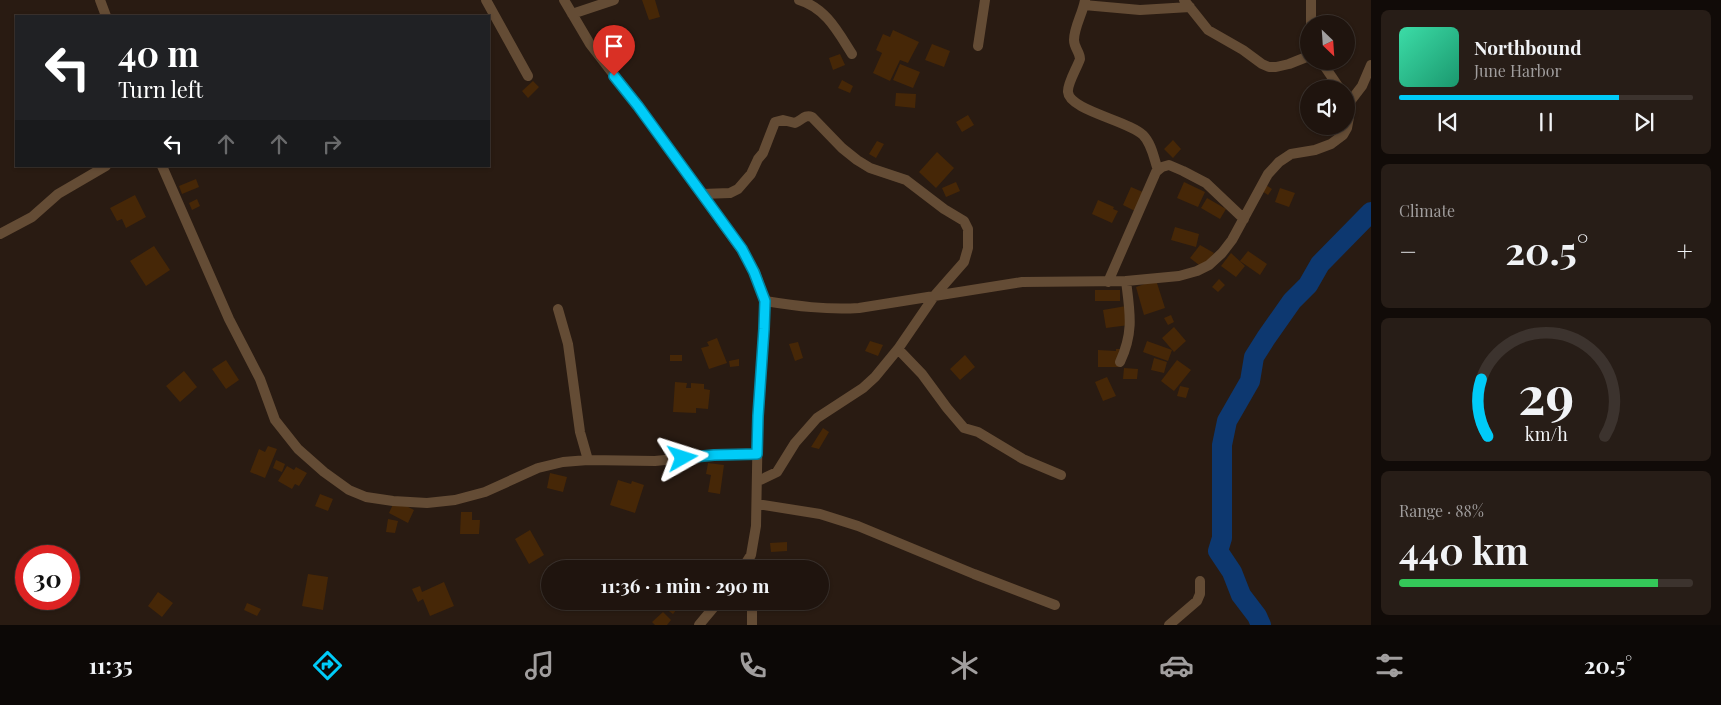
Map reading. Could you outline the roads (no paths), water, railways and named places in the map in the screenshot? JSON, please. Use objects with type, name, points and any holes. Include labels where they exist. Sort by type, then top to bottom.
[{"type":"street","points":[[100,0],[106,15]]},
{"type":"street","points":[[486,0],[528,76]]},
{"type":"street","points":[[564,0],[590,44],[742,249],[754,272],[765,301],[758,416],[756,526],[751,560]]},
{"type":"street","points":[[572,14],[614,0]]},
{"type":"street","points":[[799,0],[815,7],[826,16],[852,54]]},
{"type":"street","points":[[978,46],[985,0]]},
{"type":"street","points":[[1311,0],[1312,15]]},
{"type":"street","points":[[1158,170],[1147,140],[1142,134],[1078,105],[1068,95],[1068,89],[1080,59],[1074,44],[1074,38],[1084,2],[1140,10],[1187,3],[1208,30],[1243,50],[1262,64],[1276,67],[1300,60]]},
{"type":"street","points":[[1355,93],[1362,86],[1371,65]]},
{"type":"street","points":[[702,194],[730,193],[738,189],[764,153],[775,122],[783,120],[795,123],[805,116],[812,117],[842,148],[857,160],[870,168],[906,180],[944,209],[964,221],[968,229],[968,248],[964,262],[935,295],[898,349],[875,377],[863,388],[817,418],[807,428],[777,472],[758,481]]},
{"type":"street","points":[[765,301],[836,310],[1022,282],[1126,281],[1179,276],[1197,271],[1209,265],[1232,240],[1268,174],[1279,162],[1291,154],[1316,150],[1331,144],[1343,135]]},
{"type":"street","points":[[1108,282],[1158,170],[1169,165],[1206,183],[1244,218]]},
{"type":"street","points":[[0,234],[32,217],[58,194],[104,167]]},
{"type":"street","points":[[162,167],[230,319],[260,379],[275,420],[298,449],[350,490],[366,497],[427,503],[455,500],[485,492],[538,468],[563,462],[588,460],[655,461],[714,455],[757,454]]},
{"type":"street","points":[[1120,362],[1130,329],[1126,281]]},
{"type":"street","points":[[558,309],[568,344],[580,432],[588,460]]},
{"type":"street","points":[[898,349],[922,374],[964,428],[984,435],[1023,459],[1061,475]]},
{"type":"street","points":[[757,504],[820,514],[858,526],[1055,605]]},
{"type":"street","points":[[748,560],[751,555]]},
{"type":"street","points":[[1168,625],[1197,601],[1200,594],[1200,581]]},
{"type":"street","points":[[698,625],[711,610]]},
{"type":"street","points":[[752,610],[752,625]]},
{"type":"waterway","points":[[1261,625],[1257,616],[1241,595],[1232,572],[1218,551],[1222,538],[1222,445],[1227,421],[1250,381],[1254,357],[1266,338],[1292,301],[1308,285],[1320,264],[1371,212]]}]
